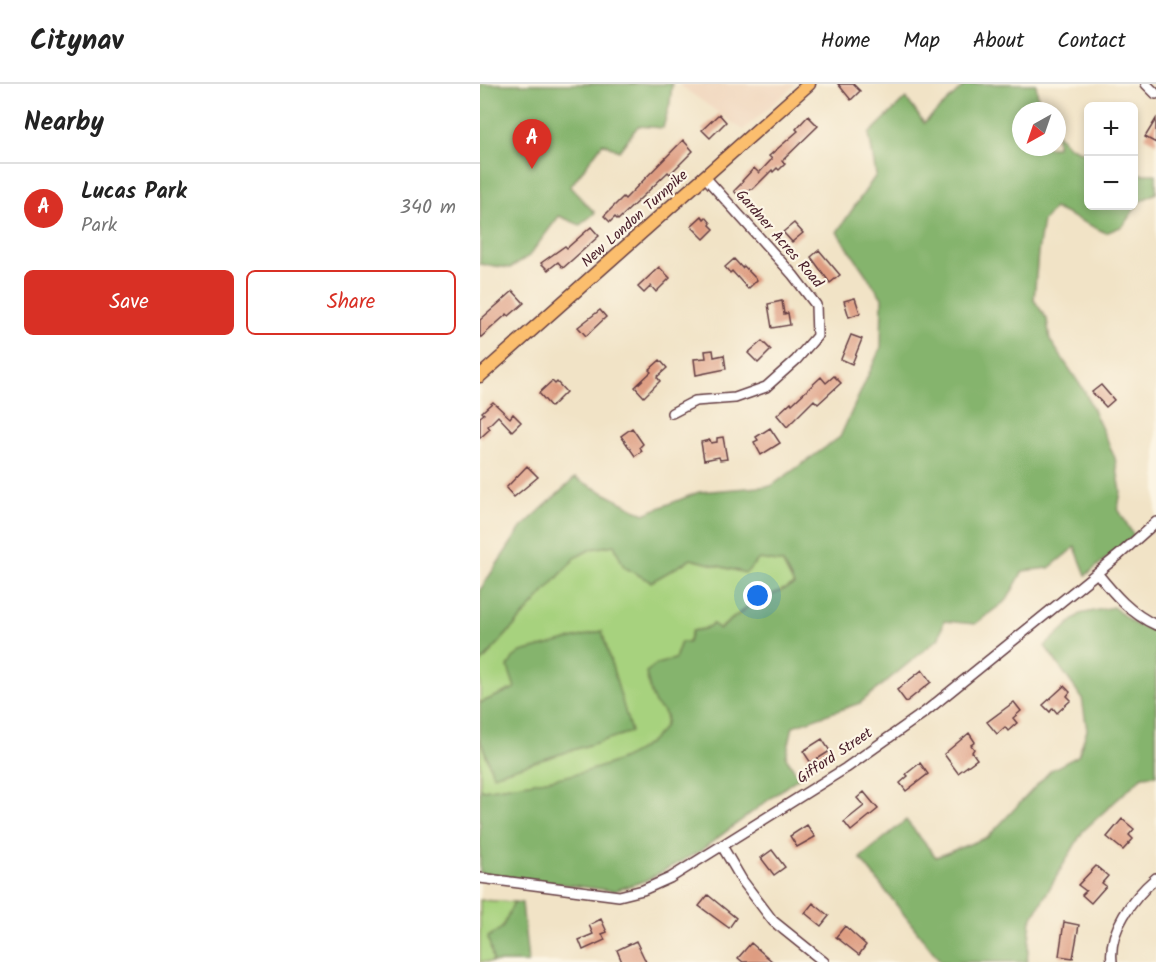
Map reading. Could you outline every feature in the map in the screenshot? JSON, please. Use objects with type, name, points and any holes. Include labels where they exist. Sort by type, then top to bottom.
[{"type":"main road","name":"New London Turnpike","points":[[480,376],[809,84]]},
{"type":"street","points":[[1146,84],[1156,94]]},
{"type":"street","name":"Gardner Acres Road","points":[[672,413],[695,401],[735,398],[766,387],[796,360],[817,336],[816,305],[793,275],[705,177]]},
{"type":"street","name":"Gifford Street","points":[[480,877],[619,896],[643,890],[670,878],[846,768],[925,712],[1097,573],[1156,522]]},
{"type":"street","points":[[1097,573],[1112,593],[1140,618],[1156,625]]},
{"type":"street","points":[[722,846],[742,880],[773,921],[824,962]]},
{"type":"street","points":[[1112,962],[1111,950],[1122,918],[1156,878]]},
{"type":"shaded area","points":[[678,84],[796,84],[743,130]]},
{"type":"green space","points":[[480,84],[672,84],[670,103],[663,128],[638,126],[619,151],[603,143],[570,187],[595,213],[580,225],[559,216],[529,256],[510,268],[480,264]]},
{"type":"green space","points":[[966,84],[1036,84],[1039,102],[1012,102],[1012,156],[1066,156],[1066,144],[1084,152],[1084,210],[1134,210],[1123,226],[1106,233],[1054,208],[1043,221],[1034,300],[1047,319],[1050,340],[1085,392],[1115,458],[1121,491],[1118,509],[1134,536],[1086,575],[1075,547],[1049,568],[1023,571],[1007,600],[975,624],[944,621],[939,638],[860,703],[793,726],[786,757],[799,777],[700,851],[647,880],[614,891],[480,873],[480,787],[483,790],[575,774],[599,768],[640,749],[656,736],[666,723],[664,713],[653,700],[646,672],[657,664],[675,659],[681,642],[688,643],[692,631],[704,629],[713,624],[720,629],[751,604],[794,585],[783,563],[759,559],[746,573],[691,559],[651,582],[624,567],[614,545],[591,549],[576,557],[480,664],[480,590],[521,528],[575,478],[644,514],[699,492],[771,486],[840,437],[881,347],[882,298],[837,232],[876,175],[869,134],[906,98],[924,123]]},
{"type":"green space","points":[[1138,173],[1156,174],[1156,193],[1138,204]]},
{"type":"green space","points":[[614,545],[624,567],[651,582],[691,559],[745,573],[759,558],[782,562],[794,585],[751,604],[719,629],[713,624],[704,629],[692,631],[688,643],[681,642],[675,659],[657,664],[655,703],[664,713],[666,720],[660,733],[644,747],[625,758],[578,774],[483,790],[480,787],[480,738],[493,775],[515,688],[480,703],[480,664],[576,557],[591,549]]},
{"type":"green space","points":[[1113,607],[1136,625],[1156,630],[1156,775],[1143,776],[1083,831],[1031,920],[1027,962],[941,962],[860,858],[906,820],[936,857],[988,837],[1051,770],[1078,756],[1087,730],[1082,698],[1045,646],[1080,614]]},
{"type":"green space","points":[[602,631],[631,732],[493,775],[480,738],[480,703],[515,688],[508,667],[513,658],[521,652]]},
{"type":"green space","points":[[480,900],[514,902],[502,928],[491,962],[480,962]]},
{"type":"green space","points":[[514,902],[522,903],[528,962],[491,962],[493,960],[488,937],[502,928]]},
{"type":"building","points":[[838,84],[853,84],[860,91],[851,100]]},
{"type":"building","points":[[719,114],[726,122],[710,138],[702,130]]},
{"type":"building","points":[[808,116],[818,126],[782,161],[785,164],[779,170],[777,168],[773,172],[772,170],[741,198],[734,191],[742,181],[754,168],[759,173],[772,159],[769,156],[798,131],[796,129]]},
{"type":"building","points":[[1156,119],[1156,143],[1145,137]]},
{"type":"building","points":[[683,140],[693,151],[618,220],[615,217],[610,222],[604,216],[623,197],[625,199]]},
{"type":"building","points":[[702,216],[704,219],[706,217],[714,229],[704,239],[691,226]]},
{"type":"building","points":[[794,223],[803,233],[792,242],[783,232]]},
{"type":"building","points":[[591,227],[599,236],[563,268],[558,262],[548,270],[541,263],[565,246],[567,248]]},
{"type":"building","points":[[819,250],[840,275],[830,283],[811,257]]},
{"type":"building","points":[[734,259],[757,280],[748,289],[732,271],[730,273],[725,267]]},
{"type":"building","points":[[659,267],[670,278],[656,292],[651,286],[644,293],[638,287]]},
{"type":"building","points":[[513,291],[524,303],[509,316],[507,314],[480,338],[480,320]]},
{"type":"building","points":[[855,298],[860,313],[849,317],[844,301]]},
{"type":"building","points":[[782,301],[784,314],[788,313],[790,325],[772,328],[768,304]]},
{"type":"building","points":[[600,310],[606,317],[586,336],[578,327]]},
{"type":"building","points":[[851,335],[862,339],[852,364],[841,359]]},
{"type":"building","points":[[762,341],[771,350],[758,363],[748,353]]},
{"type":"building","points":[[713,350],[714,357],[724,355],[726,369],[696,375],[694,359],[706,358],[705,351]]},
{"type":"building","points":[[660,360],[667,368],[657,377],[660,381],[644,397],[635,387]]},
{"type":"building","points":[[834,376],[841,383],[818,404],[814,400],[787,427],[777,415],[821,377],[826,383]]},
{"type":"building","points":[[552,381],[555,384],[557,382],[566,392],[551,407],[539,393]]},
{"type":"building","points":[[1101,385],[1114,400],[1106,407],[1092,392]]},
{"type":"building","points":[[493,402],[510,418],[513,414],[521,422],[512,431],[498,416],[488,426],[490,429],[480,438],[480,417]]},
{"type":"building","points":[[632,428],[643,444],[640,447],[642,451],[635,456],[621,436]]},
{"type":"building","points":[[770,428],[780,443],[761,455],[754,442],[758,440],[756,437]]},
{"type":"building","points":[[723,437],[727,459],[720,460],[719,457],[704,460],[701,442],[710,440],[711,443],[717,442],[717,438]]},
{"type":"building","points":[[527,466],[538,477],[514,497],[506,488]]},
{"type":"building","points":[[922,670],[931,682],[906,702],[897,690]]},
{"type":"building","points":[[1064,686],[1070,692],[1067,696],[1071,700],[1057,713],[1053,708],[1050,712],[1043,705]]},
{"type":"building","points":[[1014,702],[1021,711],[1013,718],[1017,723],[1008,731],[1005,727],[997,734],[987,722]]},
{"type":"building","points":[[969,733],[975,742],[971,745],[974,749],[972,752],[977,759],[958,773],[944,754]]},
{"type":"building","points":[[822,739],[830,751],[811,763],[803,751]]},
{"type":"building","points":[[920,763],[928,774],[906,791],[900,783],[908,776],[906,774]]},
{"type":"building","points":[[864,792],[878,809],[851,831],[844,822],[864,806],[857,798]]},
{"type":"building","points":[[1122,819],[1134,829],[1129,835],[1133,839],[1123,850],[1107,837]]},
{"type":"building","points":[[807,825],[815,837],[797,847],[790,836]]},
{"type":"building","points":[[772,850],[785,867],[774,875],[761,858]]},
{"type":"building","points":[[1096,866],[1108,876],[1102,883],[1106,886],[1091,903],[1082,895],[1086,891],[1078,885]]},
{"type":"building","points":[[708,895],[736,918],[729,928],[699,906]]},
{"type":"building","points":[[813,903],[829,916],[821,926],[805,913]]},
{"type":"building","points":[[601,919],[607,932],[602,934],[605,940],[583,950],[579,940],[593,934],[589,925]]},
{"type":"building","points":[[1064,922],[1079,925],[1073,958],[1059,956]]},
{"type":"building","points":[[845,926],[866,945],[859,955],[836,937]]},
{"type":"building","points":[[636,941],[646,962],[622,962],[617,950]]},
{"type":"building","points":[[751,943],[773,962],[743,962],[738,958]]},
{"type":"place","name":"Lucas Park","points":[[532,169]]}]
